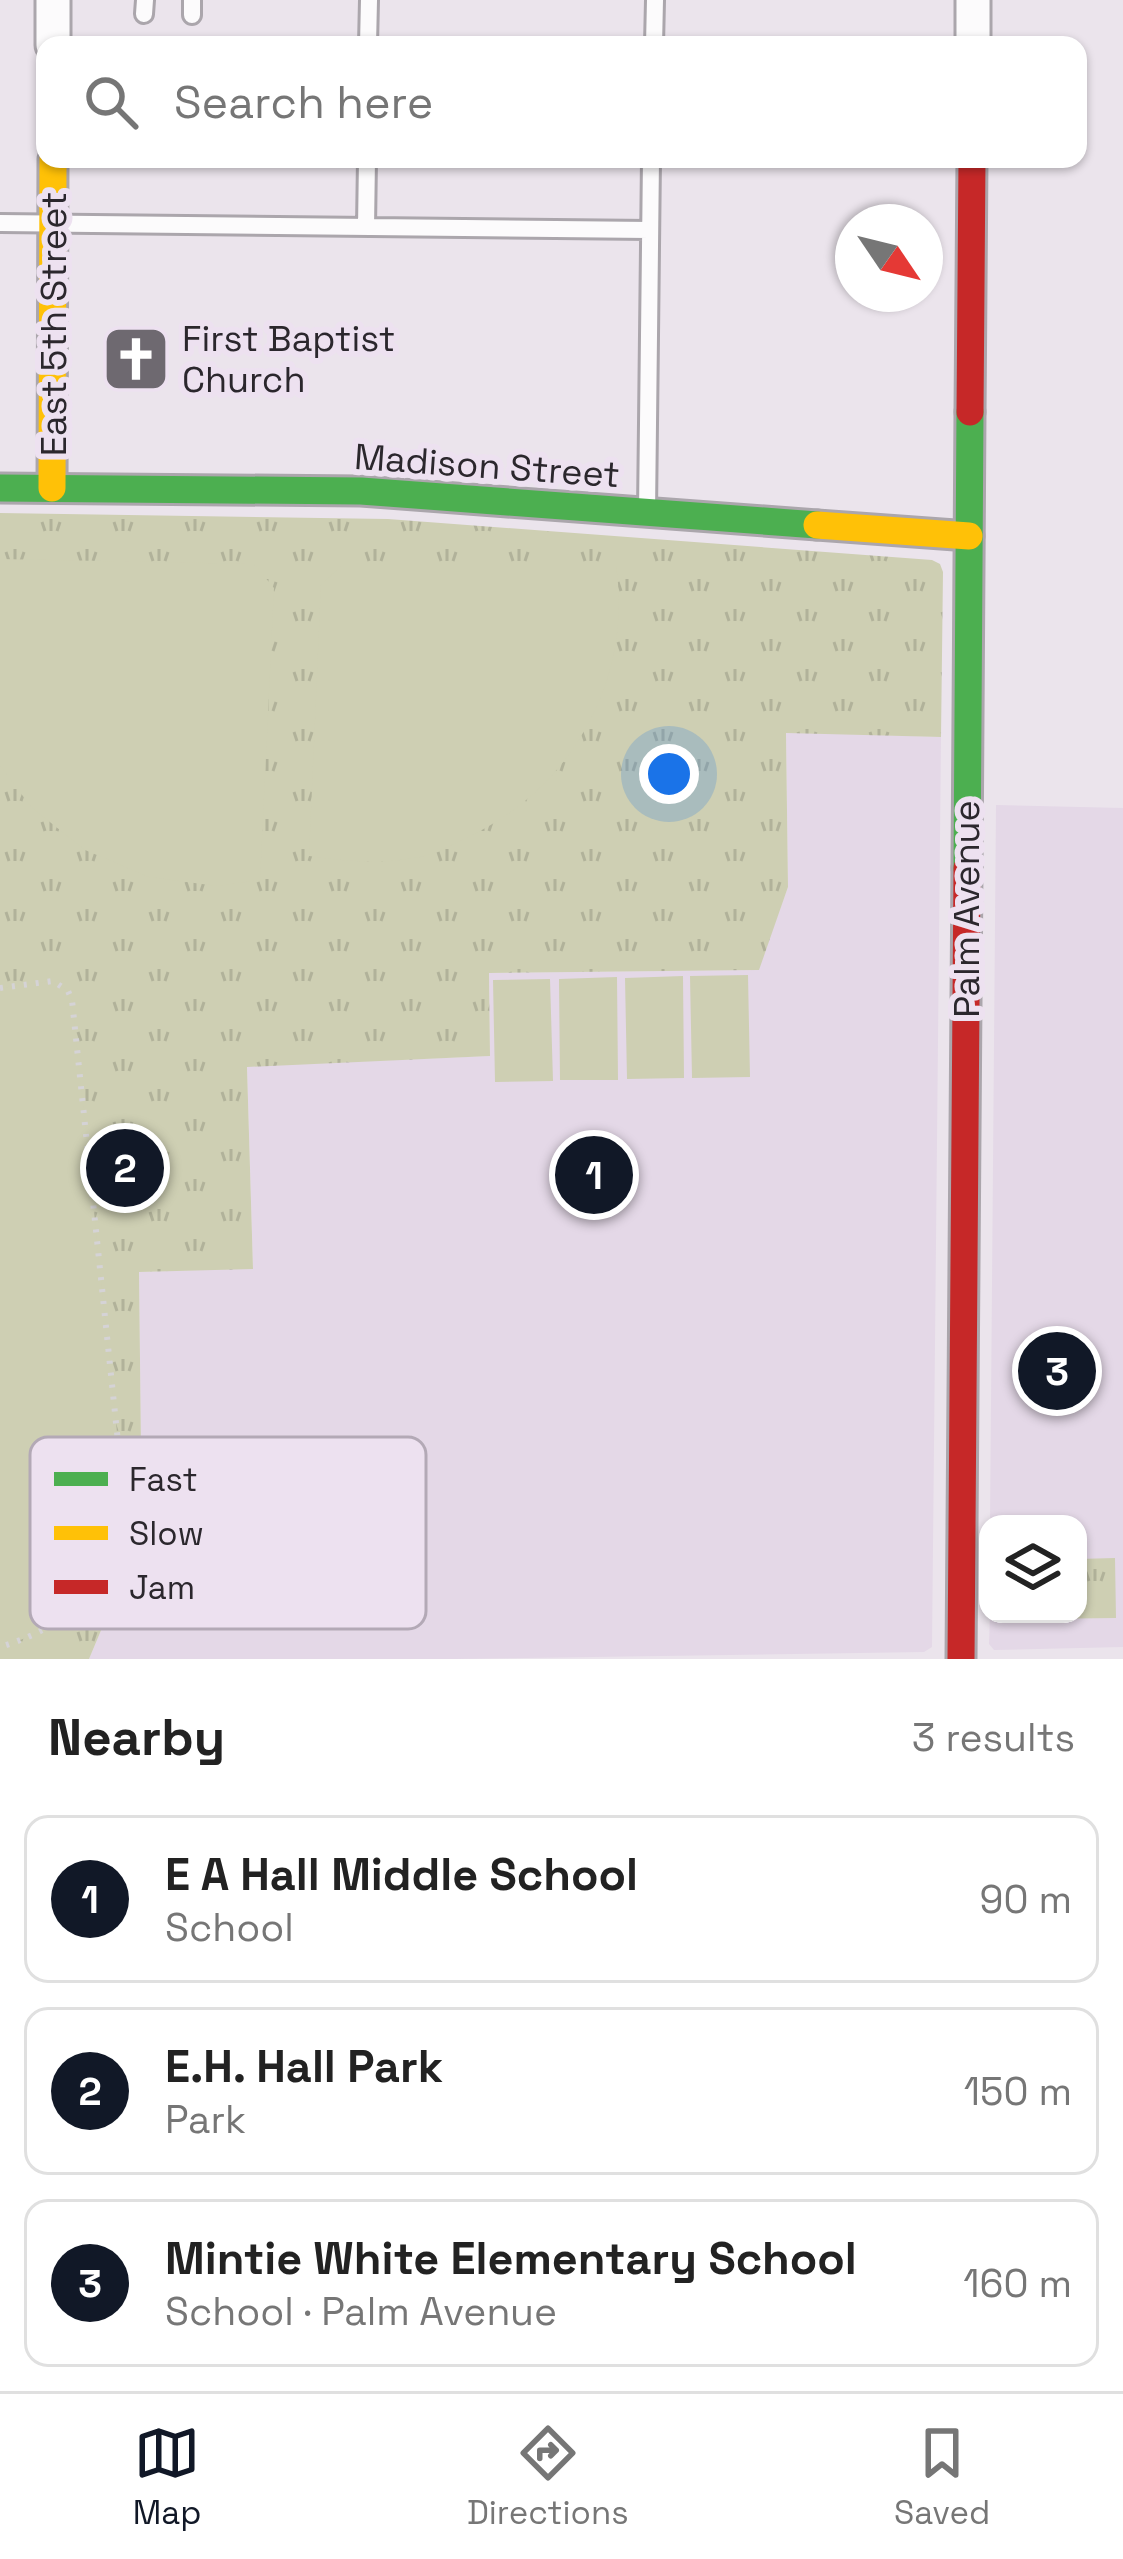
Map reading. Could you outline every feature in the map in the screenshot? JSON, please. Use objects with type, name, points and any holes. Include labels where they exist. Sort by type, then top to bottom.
[{"type":"street","points":[[53,0],[53,36]]},
{"type":"street","points":[[973,0],[973,36]]},
{"type":"street","name":"East 5th Street","points":[[52,488],[53,168]]},
{"type":"street","name":"Palm Avenue","points":[[961,1659],[972,168]]},
{"type":"street","name":"Madison Street","points":[[0,488],[361,491],[969,536]]},
{"type":"lane","points":[[368,36],[369,0]]},
{"type":"lane","points":[[654,36],[655,0]]},
{"type":"lane","points":[[366,227],[367,168]]},
{"type":"lane","points":[[647,513],[651,168]]},
{"type":"lane","points":[[0,223],[649,230]]},
{"type":"path","points":[[0,988],[53,981],[72,1000],[117,1437]]},
{"type":"path","points":[[0,1647],[48,1629]]},
{"type":"shaded area","points":[[786,732],[941,737],[932,1647],[924,1652],[455,1659],[89,1659],[102,1629],[426,1629],[426,1437],[141,1437],[139,1272],[253,1268],[247,1066],[490,1056],[489,973],[758,970],[788,887]]},
{"type":"shaded area","points":[[996,805],[1123,808],[1123,1647],[994,1650],[989,1644],[990,1623],[1087,1623],[1087,1515],[990,1515]]},
{"type":"green space","points":[[0,513],[388,519],[940,564],[941,737],[786,733],[788,887],[759,970],[489,973],[490,1056],[247,1067],[253,1269],[139,1272],[141,1437],[30,1437],[30,1629],[102,1629],[89,1659],[0,1659]]},
{"type":"green space","points":[[0,559],[254,564],[274,588],[260,880],[217,886],[149,877],[85,850],[31,807],[0,765]]},
{"type":"green space","points":[[341,566],[616,566],[615,649],[588,725],[566,759],[506,815],[428,855],[368,862],[309,856],[321,585]]},
{"type":"green space","points":[[748,975],[750,1077],[692,1078],[690,976]]},
{"type":"green space","points":[[683,976],[684,1078],[627,1079],[625,978]]},
{"type":"green space","points":[[617,977],[618,1080],[560,1080],[559,979]]},
{"type":"green space","points":[[550,979],[553,1081],[495,1082],[493,980]]},
{"type":"green space","points":[[53,981],[72,1000],[117,1437],[30,1437],[30,1629],[44,1629],[0,1647],[0,988]]},
{"type":"green space","points":[[1115,1558],[1116,1618],[1087,1618],[1087,1559]]},
{"type":"traffic: fast","points":[[967,868],[970,412]]},
{"type":"traffic: fast","points":[[0,488],[361,491],[817,525]]},
{"type":"traffic: slow","points":[[52,488],[53,168]]},
{"type":"traffic: slow","points":[[817,525],[969,536]]},
{"type":"traffic: jam","points":[[970,412],[972,168]]},
{"type":"traffic: jam","points":[[961,1659],[967,868]]},
{"type":"place","name":"First Baptist Church","points":[[136,359]]},
{"type":"place","name":"E.H. Hall Park","points":[[125,1168]]},
{"type":"place","name":"E A Hall Middle School","points":[[594,1175]]},
{"type":"place","name":"Mintie White Elementary School","points":[[1057,1371]]}]
